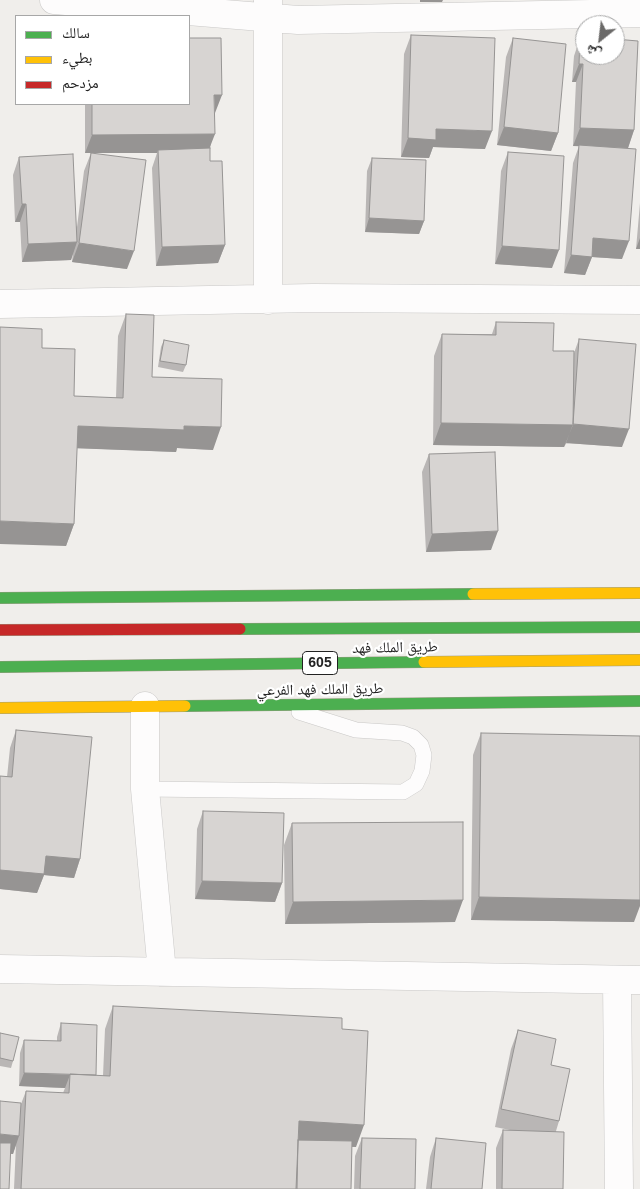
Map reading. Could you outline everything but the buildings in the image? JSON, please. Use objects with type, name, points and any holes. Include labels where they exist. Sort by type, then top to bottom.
[{"type":"main road","points":[[0,598],[640,592]]},
{"type":"main road","name":"طريق الملك فهد","points":[[0,630],[640,627]]},
{"type":"main road","name":"طريق الملك فهد","points":[[0,667],[640,660]]},
{"type":"main road","name":"طريق الملك فهد الفرعي","points":[[0,708],[640,701]]},
{"type":"street","points":[[54,0],[268,9],[298,20],[640,14]]},
{"type":"street","points":[[268,9],[268,300]]},
{"type":"street","points":[[0,304],[268,300],[640,300]]},
{"type":"street","points":[[145,706],[144,789],[162,972]]},
{"type":"street","points":[[0,969],[629,980],[619,1189]]},
{"type":"lane","points":[[144,789],[403,792],[416,784],[422,771],[424,755],[421,745],[413,737],[402,733],[356,730],[342,727],[280,706]]},
{"type":"traffic: fast","points":[[0,598],[473,594]]},
{"type":"traffic: fast","points":[[240,629],[640,627]]},
{"type":"traffic: fast","points":[[0,667],[424,662]]},
{"type":"traffic: fast","points":[[185,706],[640,701]]},
{"type":"traffic: slow","points":[[473,594],[640,593]]},
{"type":"traffic: slow","points":[[424,662],[640,660]]},
{"type":"traffic: slow","points":[[0,708],[185,706]]},
{"type":"traffic: jam","points":[[0,630],[240,629]]}]
